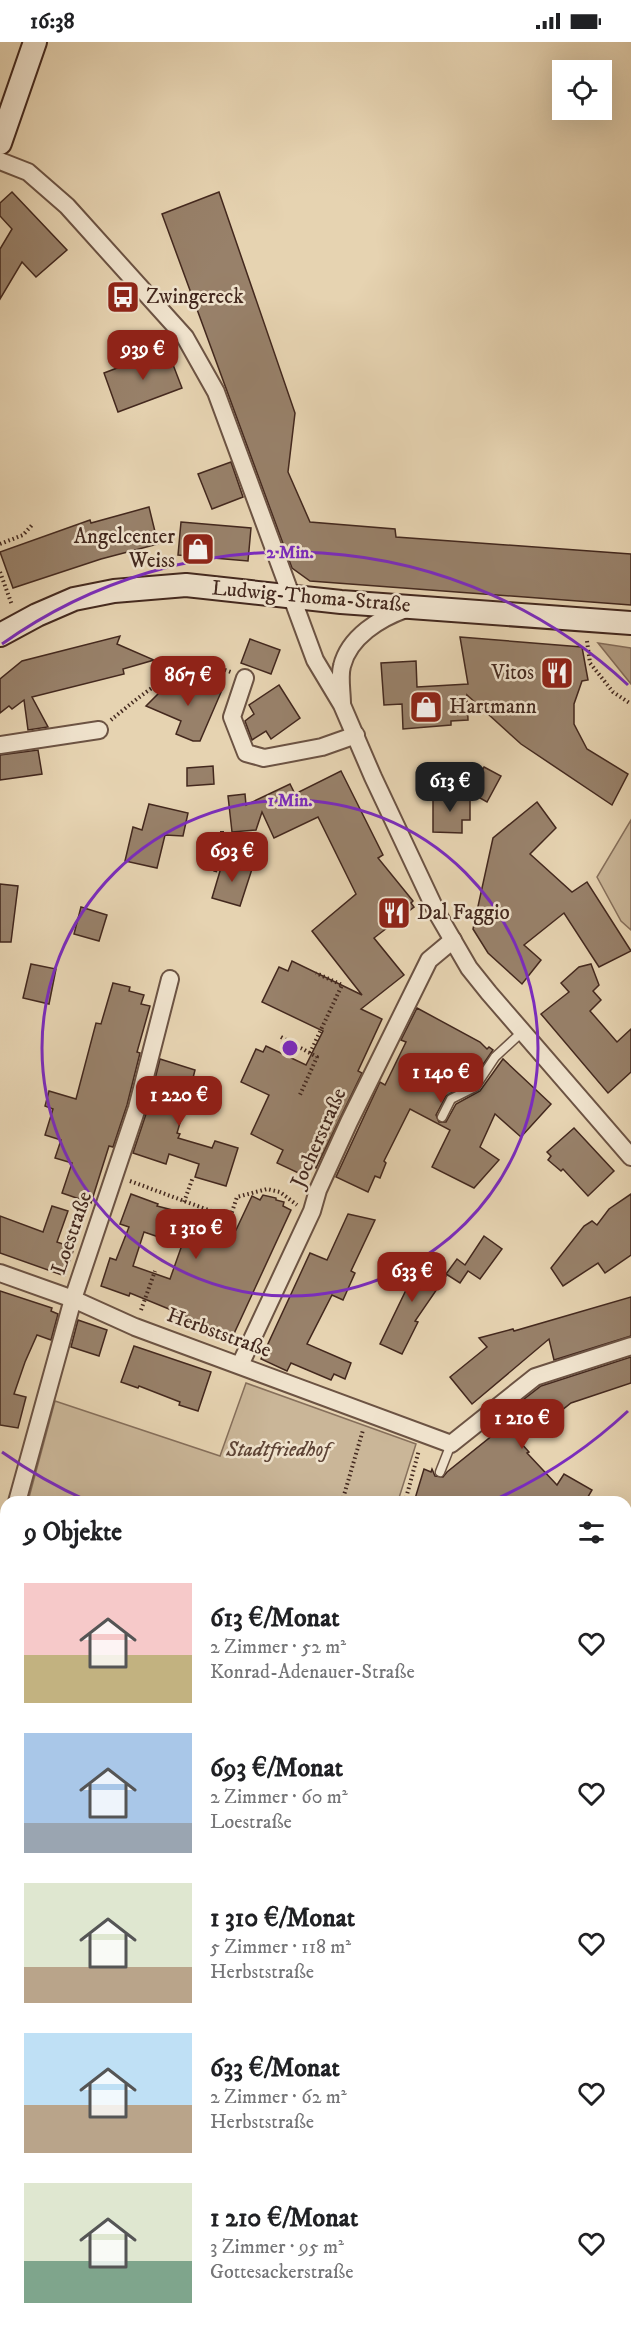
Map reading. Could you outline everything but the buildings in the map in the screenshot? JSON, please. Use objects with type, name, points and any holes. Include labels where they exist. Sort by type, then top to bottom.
[{"type":"main road","points":[[0,143],[34,42]]},
{"type":"main road","name":"Ludwig-Thoma-Straße","points":[[10,630],[74,599],[114,591],[186,585],[290,597],[498,615],[631,623]]},
{"type":"street","points":[[0,161],[28,172],[67,206],[185,337],[216,392],[315,660],[342,705],[433,903],[453,940],[469,968],[631,1157]]},
{"type":"street","points":[[342,705],[341,667],[353,642],[387,615],[411,607]]},
{"type":"street","points":[[245,678],[232,717],[246,753],[264,758],[322,747],[356,735]]},
{"type":"street","points":[[0,745],[99,730]]},
{"type":"street","name":"Jocherstraße","points":[[240,1365],[312,1211],[318,1190],[349,1122],[429,960],[453,940]]},
{"type":"street","name":"Loestraße","points":[[19,1496],[73,1299],[137,1108],[170,979]]},
{"type":"street","name":"Herbststraße","points":[[0,1273],[73,1299],[135,1327],[451,1444]]},
{"type":"street","points":[[451,1444],[535,1377],[631,1346]]},
{"type":"lane","points":[[442,1117],[451,1100],[475,1087],[495,1057],[522,1032]]},
{"type":"lane","points":[[440,1472],[451,1444]]},
{"type":"path","points":[[0,544],[24,535],[32,525]]},
{"type":"path","points":[[0,572],[10,630]]},
{"type":"path","points":[[584,619],[590,663],[613,692],[631,704]]},
{"type":"path","points":[[99,730],[147,691],[190,668],[216,666],[245,678]]},
{"type":"path","points":[[215,872],[222,849],[222,828]]},
{"type":"path","points":[[310,1053],[342,985],[316,973]]},
{"type":"path","points":[[281,1037],[317,1057],[299,1096]]},
{"type":"path","points":[[116,1176],[230,1218],[237,1197],[267,1190],[280,1192],[294,1204],[312,1211]]},
{"type":"path","points":[[184,1202],[193,1177]]},
{"type":"path","points":[[135,1327],[155,1271]]},
{"type":"path","points":[[344,1496],[369,1412]]},
{"type":"path","points":[[407,1496],[424,1434]]},
{"type":"green space","points":[[631,820],[631,930],[621,921],[597,877]]},
{"type":"green space","name":"Stadtfriedhof","points":[[246,1383],[416,1444],[400,1496],[29,1496],[55,1401],[220,1456]]},
{"type":"shaded area","points":[[598,643],[631,648],[631,684]]},
{"type":"place","name":"Zwingereck","points":[[123,297]]},
{"type":"place","name":"Angelcenter Weiss","points":[[198,549]]},
{"type":"place","name":"Vitos","points":[[557,673]]},
{"type":"place","name":"Hartmann","points":[[426,707]]},
{"type":"place","name":"Dal Faggio","points":[[394,913]]}]
